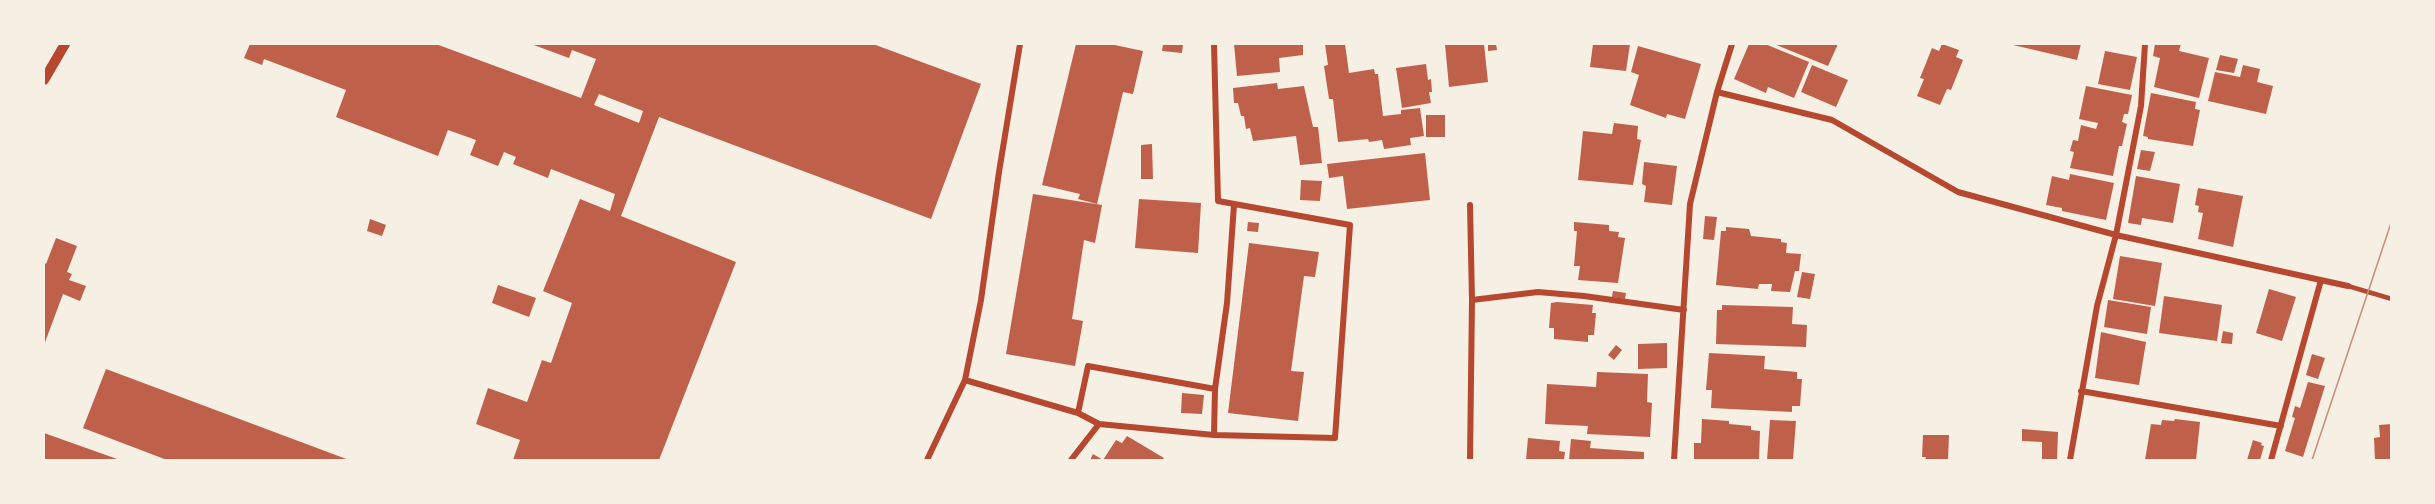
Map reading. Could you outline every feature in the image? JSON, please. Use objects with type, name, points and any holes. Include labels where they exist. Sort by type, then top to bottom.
[{"type":"street","points":[[44,80],[65,44]]},
{"type":"street","points":[[927,460],[965,380],[984,279],[1020,44]]},
{"type":"street","points":[[965,380],[1078,413],[1099,424],[1214,435],[1335,438],[1350,225],[1234,206],[1218,201],[1214,44]]},
{"type":"street","points":[[1674,460],[1690,204],[1717,92],[1732,44]]},
{"type":"street","points":[[2070,460],[2097,306],[2116,235],[2141,106],[2145,44]]},
{"type":"street","points":[[1717,92],[1832,120],[1958,192],[2116,235],[2348,286]]},
{"type":"street","points":[[1470,205],[1472,300],[1470,460]]},
{"type":"street","points":[[1214,435],[1215,389],[1227,303],[1234,206]]},
{"type":"street","points":[[2271,460],[2321,280]]},
{"type":"street","points":[[1472,300],[1538,292],[1684,310]]},
{"type":"street","points":[[1078,413],[1089,366],[1215,389]]},
{"type":"street","points":[[2081,391],[2281,426]]},
{"type":"street","points":[[1071,460],[1099,424]]},
{"type":"lane","points":[[2348,286],[2391,299]]},
{"type":"building","points":[[250,44],[436,44],[581,98],[596,59],[572,50],[569,58],[531,44],[873,44],[981,84],[931,219],[659,117],[621,216],[736,262],[659,460],[513,460],[520,440],[476,424],[488,388],[527,402],[542,360],[551,363],[572,303],[543,291],[580,199],[610,211],[615,194],[551,169],[548,178],[513,164],[516,157],[504,152],[498,166],[470,155],[476,140],[448,130],[438,156],[336,117],[346,90],[264,59],[262,65],[244,58]],"holes":[[[599,94],[643,111],[639,123],[594,105]]]},
{"type":"building","points":[[1076,44],[1110,44],[1143,51],[1133,94],[1123,92],[1097,204],[1078,199],[1080,194],[1042,185]]},
{"type":"building","points":[[1163,44],[1183,44],[1182,53],[1162,51]]},
{"type":"building","points":[[1234,44],[1303,44],[1303,55],[1279,58],[1280,72],[1237,76]]},
{"type":"building","points":[[1325,44],[1345,44],[1349,73],[1374,69],[1375,74],[1378,74],[1383,116],[1401,114],[1401,110],[1420,108],[1424,136],[1410,138],[1411,145],[1384,149],[1382,140],[1338,142],[1333,99],[1329,99],[1324,66],[1328,65]]},
{"type":"building","points":[[1445,44],[1484,44],[1488,82],[1449,87]]},
{"type":"building","points":[[1488,44],[1496,44],[1497,50],[1488,51]]},
{"type":"building","points":[[1593,44],[1630,44],[1626,71],[1590,67]]},
{"type":"building","points":[[1749,44],[1765,44],[1809,62],[1794,98],[1768,87],[1766,93],[1734,79]]},
{"type":"building","points":[[1774,44],[1838,44],[1828,66]]},
{"type":"building","points":[[1942,44],[1959,50],[1956,57],[1963,60],[1951,90],[1947,89],[1940,105],[1917,96],[1924,79],[1920,78],[1932,48],[1939,51]]},
{"type":"building","points":[[2009,44],[2081,44],[2077,60]]},
{"type":"building","points":[[2155,44],[2181,44],[2179,51],[2209,58],[2199,98],[2154,87],[2160,58],[2153,56]]},
{"type":"building","points":[[1638,46],[1701,64],[1685,119],[1667,114],[1666,118],[1630,105],[1639,75],[1631,72]]},
{"type":"building","points":[[2105,51],[2137,57],[2130,90],[2098,84]]},
{"type":"building","points":[[2220,55],[2238,59],[2234,73],[2216,70]]},
{"type":"building","points":[[1426,64],[1428,80],[1431,79],[1432,92],[1429,92],[1431,103],[1402,108],[1396,68]]},
{"type":"building","points":[[1812,65],[1848,80],[1836,107],[1801,92]]},
{"type":"building","points":[[2243,65],[2260,69],[2257,82],[2273,86],[2266,114],[2208,101],[2215,72],[2240,77]]},
{"type":"building","points":[[1277,83],[1278,89],[1304,86],[1313,127],[1318,127],[1322,163],[1300,165],[1296,136],[1253,141],[1250,128],[1246,129],[1244,116],[1241,116],[1238,103],[1234,103],[1233,88]]},
{"type":"building","points":[[2086,86],[2132,95],[2128,114],[2124,114],[2122,122],[2127,124],[2122,146],[2119,146],[2113,176],[2070,168],[2074,152],[2070,151],[2073,140],[2078,141],[2081,125],[2096,129],[2098,123],[2079,119]]},
{"type":"building","points":[[2151,93],[2196,102],[2195,109],[2200,110],[2193,146],[2148,139],[2143,136]]},
{"type":"building","points":[[1426,115],[1445,115],[1445,137],[1426,137]]},
{"type":"building","points":[[1614,123],[1638,126],[1637,139],[1641,140],[1633,185],[1578,180],[1583,131],[1612,134]]},
{"type":"building","points":[[1152,144],[1153,179],[1141,179],[1141,145]]},
{"type":"building","points":[[2141,150],[2155,152],[2150,171],[2137,169]]},
{"type":"building","points":[[1425,153],[1430,200],[1347,209],[1343,176],[1329,178],[1327,164]]},
{"type":"building","points":[[1644,162],[1677,166],[1672,205],[1644,202],[1646,186],[1642,184]]},
{"type":"building","points":[[2070,174],[2114,183],[2106,220],[2062,211],[2062,208],[2046,205],[2052,176],[2069,180]]},
{"type":"building","points":[[2136,176],[2180,184],[2173,223],[2142,218],[2141,225],[2128,223]]},
{"type":"building","points":[[1301,180],[1322,181],[1320,201],[1300,200]]},
{"type":"building","points":[[2198,188],[2243,196],[2233,247],[2198,239],[2203,213],[2198,212],[2199,206],[2195,205]]},
{"type":"building","points":[[1033,194],[1102,205],[1095,243],[1084,240],[1072,319],[1083,321],[1075,366],[1006,354]]},
{"type":"building","points":[[1139,199],[1201,203],[1198,253],[1135,248]]},
{"type":"building","points":[[1705,216],[1717,217],[1714,240],[1703,239]]},
{"type":"building","points":[[370,219],[386,225],[382,236],[367,231]]},
{"type":"building","points":[[1248,222],[1259,223],[1258,232],[1247,231]]},
{"type":"building","points":[[1574,222],[1609,225],[1609,231],[1619,232],[1618,237],[1625,238],[1618,283],[1578,280],[1580,266],[1574,266],[1577,231],[1574,231]]},
{"type":"building","points":[[1726,227],[1749,229],[1751,236],[1781,239],[1781,242],[1787,243],[1786,253],[1801,254],[1799,271],[1795,271],[1790,292],[1771,291],[1772,284],[1759,284],[1758,289],[1716,285],[1721,231],[1726,231]]},
{"type":"building","points":[[56,238],[77,246],[67,272],[72,274],[69,280],[86,286],[80,301],[63,294],[44,345],[44,262],[46,264]]},
{"type":"building","points":[[1249,243],[1319,252],[1315,277],[1304,276],[1291,371],[1304,372],[1298,421],[1228,413]]},
{"type":"building","points":[[2120,256],[2162,263],[2155,306],[2113,299]]},
{"type":"building","points":[[1802,272],[1815,274],[1810,299],[1797,297]]},
{"type":"building","points":[[498,285],[536,298],[529,317],[492,303]]},
{"type":"building","points":[[2269,289],[2296,297],[2282,341],[2256,333]]},
{"type":"building","points":[[1613,291],[1626,293],[1625,299],[1612,297]]},
{"type":"building","points":[[2164,296],[2222,305],[2217,341],[2159,333]]},
{"type":"building","points":[[2108,300],[2151,307],[2147,334],[2104,327]]},
{"type":"building","points":[[1551,303],[1593,305],[1592,313],[1596,313],[1594,335],[1588,335],[1588,342],[1554,339],[1554,328],[1549,328]]},
{"type":"building","points":[[1722,305],[1793,307],[1792,324],[1807,325],[1806,347],[1716,344],[1717,310],[1722,310]]},
{"type":"building","points":[[2223,331],[2233,333],[2232,344],[2221,343]]},
{"type":"building","points":[[2101,332],[2146,342],[2139,385],[2095,378]]},
{"type":"building","points":[[1667,343],[1667,368],[1638,369],[1638,344]]},
{"type":"building","points":[[1616,345],[1622,350],[1614,360],[1608,355]]},
{"type":"building","points":[[1709,353],[1765,356],[1764,369],[1797,372],[1797,379],[1802,379],[1800,406],[1792,406],[1792,412],[1711,408],[1712,390],[1706,390]]},
{"type":"building","points":[[2312,354],[2325,358],[2318,379],[2306,375]]},
{"type":"building","points":[[106,369],[349,460],[167,460],[83,428]]},
{"type":"building","points":[[1597,372],[1648,374],[1647,402],[1652,403],[1650,437],[1587,434],[1588,426],[1545,424],[1547,384],[1596,387]]},
{"type":"building","points":[[2308,382],[2325,386],[2303,457],[2285,451],[2295,418],[2292,417],[2295,406],[2300,408]]},
{"type":"building","points":[[1182,393],[1204,395],[1202,414],[1181,413]]},
{"type":"building","points":[[1702,419],[1729,421],[1729,424],[1751,426],[1751,430],[1760,431],[1759,460],[1694,460],[1694,443],[1701,443]]},
{"type":"building","points":[[2175,419],[2200,422],[2196,460],[2145,460],[2151,424],[2161,425],[2162,420],[2174,421]]},
{"type":"building","points":[[1770,420],[1796,421],[1793,460],[1767,460]]},
{"type":"building","points":[[2392,424],[2392,460],[2375,460],[2374,438],[2380,437],[2379,425]]},
{"type":"building","points":[[2022,429],[2058,432],[2057,460],[2042,460],[2042,442],[2022,441]]},
{"type":"building","points":[[44,433],[120,460],[44,460]]},
{"type":"building","points":[[1923,435],[1949,435],[1948,460],[1925,460],[1926,457],[1922,457]]},
{"type":"building","points":[[1127,436],[1164,458],[1162,460],[1103,460],[1116,440],[1122,443]]},
{"type":"building","points":[[1528,438],[1560,441],[1559,451],[1565,452],[1564,460],[1526,460]]},
{"type":"building","points":[[1571,439],[1591,441],[1590,448],[1644,452],[1644,460],[1569,460]]},
{"type":"building","points":[[2253,440],[2264,446],[2260,460],[2247,460]]},
{"type":"building","points":[[1093,454],[1103,460],[1090,460]]},
{"type":"tram line","points":[[2312,460],[2392,220]]}]
